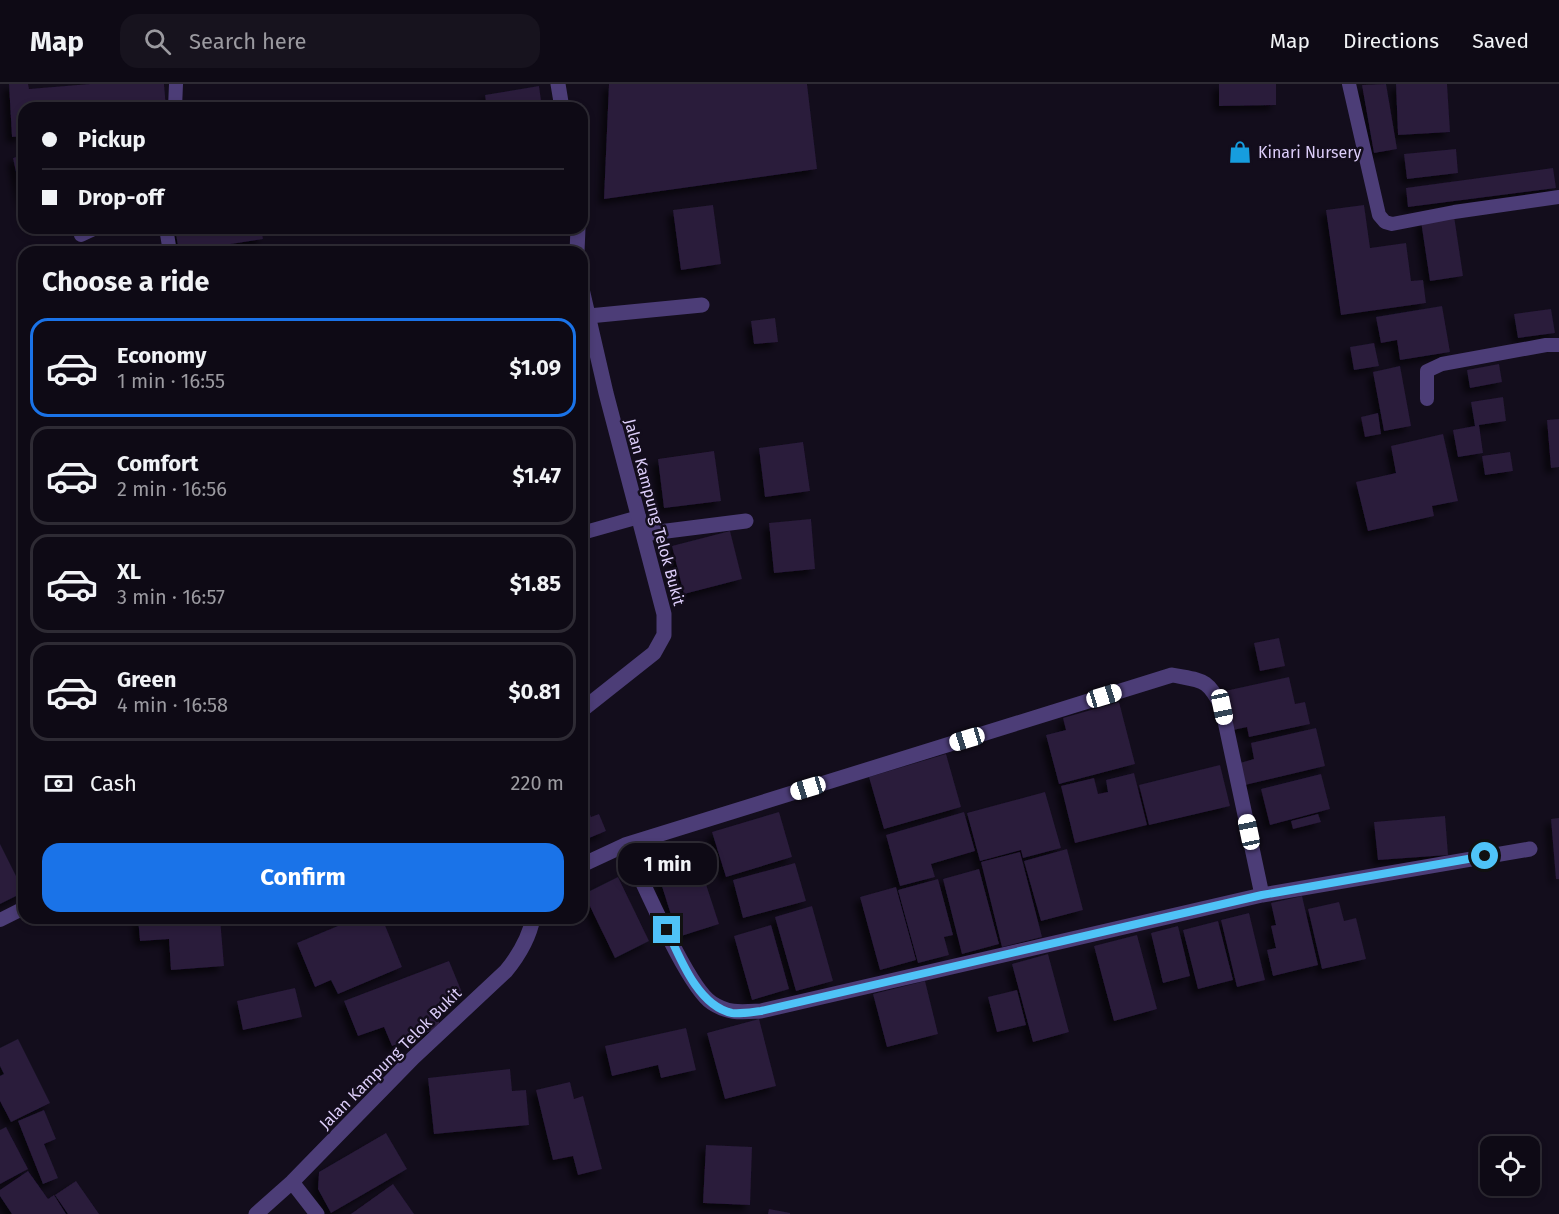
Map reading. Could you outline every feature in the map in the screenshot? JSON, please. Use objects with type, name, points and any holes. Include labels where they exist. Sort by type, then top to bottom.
[{"type":"street","points":[[558,84],[561,102]]},
{"type":"street","points":[[588,316],[702,305]]},
{"type":"street","name":"Jalan Kampung Telok Bukit","points":[[588,316],[664,614],[664,634],[654,653],[588,705]]},
{"type":"street","points":[[643,534],[746,521]]},
{"type":"street","points":[[588,862],[626,845],[1172,675],[1198,680],[1212,687],[1222,707],[1262,895]]},
{"type":"street","points":[[626,845],[687,973],[710,1002],[732,1013],[761,1011],[1262,895],[1530,849]]},
{"type":"street","name":"Jalan Kampung Telok Bukit","points":[[256,1214],[292,1182],[413,1058],[506,971],[518,956],[532,924]]},
{"type":"street","points":[[292,1182],[317,1214]]},
{"type":"lane","points":[[175,102],[176,84]]},
{"type":"lane","points":[[1349,84],[1379,215],[1385,222],[1392,224],[1454,212],[1559,197]]},
{"type":"lane","points":[[1427,399],[1427,371],[1442,364],[1546,345],[1559,345]]},
{"type":"lane","points":[[588,531],[639,517]]},
{"type":"lane","points":[[0,920],[18,911]]},
{"type":"building","points":[[9,84],[28,84],[29,89],[90,84],[164,84],[166,102],[18,102],[18,136],[12,137]]},
{"type":"building","points":[[609,84],[807,84],[817,169],[604,199]]},
{"type":"building","points":[[1219,84],[1276,84],[1276,105],[1219,106]]},
{"type":"building","points":[[1386,84],[1397,149],[1374,153],[1362,85]]},
{"type":"building","points":[[1396,84],[1447,84],[1450,132],[1398,135]]},
{"type":"building","points":[[539,86],[541,102],[486,102],[485,95]]},
{"type":"building","points":[[1456,149],[1458,173],[1407,179],[1404,154]]},
{"type":"building","points":[[18,157],[18,181],[13,158]]},
{"type":"building","points":[[1553,168],[1556,188],[1408,207],[1406,188]]},
{"type":"building","points":[[713,205],[721,264],[681,270],[673,210]]},
{"type":"building","points":[[1364,205],[1370,248],[1406,243],[1411,281],[1423,280],[1426,303],[1341,315],[1326,210]]},
{"type":"building","points":[[1454,216],[1463,276],[1430,281],[1421,221]]},
{"type":"building","points":[[176,234],[262,234],[263,239],[218,246],[178,246]]},
{"type":"building","points":[[1442,306],[1450,352],[1400,360],[1397,340],[1381,343],[1376,317]]},
{"type":"building","points":[[1551,309],[1555,333],[1518,338],[1514,314]]},
{"type":"building","points":[[775,318],[778,342],[754,344],[751,321]]},
{"type":"building","points":[[1374,343],[1379,366],[1354,370],[1350,347]]},
{"type":"building","points":[[1499,364],[1502,382],[1470,388],[1467,370]]},
{"type":"building","points":[[1400,366],[1411,426],[1384,431],[1373,372]]},
{"type":"building","points":[[1503,397],[1506,421],[1479,425],[1483,453],[1458,457],[1453,430],[1475,426],[1471,402]]},
{"type":"building","points":[[1378,413],[1381,434],[1365,437],[1361,417]]},
{"type":"building","points":[[1559,419],[1559,467],[1551,468],[1547,420]]},
{"type":"building","points":[[1443,434],[1458,501],[1432,506],[1434,516],[1368,531],[1356,482],[1396,473],[1391,446]]},
{"type":"building","points":[[803,442],[810,491],[765,497],[759,448]]},
{"type":"building","points":[[714,451],[721,501],[664,508],[658,459]]},
{"type":"building","points":[[1510,452],[1513,471],[1485,475],[1482,456]]},
{"type":"building","points":[[811,519],[815,569],[774,573],[769,523]]},
{"type":"building","points":[[730,531],[742,579],[684,594],[672,546]]},
{"type":"building","points":[[1279,638],[1285,666],[1260,671],[1254,643]]},
{"type":"building","points":[[1289,677],[1295,704],[1305,702],[1310,724],[1249,737],[1247,727],[1233,730],[1225,691]]},
{"type":"building","points":[[1119,702],[1135,764],[1059,784],[1046,735],[1066,730],[1063,718]]},
{"type":"building","points":[[1316,728],[1325,766],[1245,785],[1240,763],[1254,759],[1251,743]]},
{"type":"building","points":[[946,754],[961,807],[884,829],[869,777]]},
{"type":"building","points":[[1220,765],[1230,806],[1149,825],[1139,785]]},
{"type":"building","points":[[1134,773],[1147,825],[1075,843],[1061,786],[1094,778],[1098,794],[1108,792],[1106,780]]},
{"type":"building","points":[[1321,774],[1330,809],[1270,825],[1261,789]]},
{"type":"building","points":[[1045,792],[1061,848],[1023,858],[1021,850],[980,861],[967,813]]},
{"type":"building","points":[[588,810],[591,817],[599,814],[606,831],[588,838]]},
{"type":"building","points":[[779,812],[792,857],[726,877],[712,832]]},
{"type":"building","points":[[964,812],[975,851],[931,864],[935,877],[900,886],[886,835]]},
{"type":"building","points":[[1318,814],[1321,822],[1293,829],[1291,821]]},
{"type":"building","points":[[1445,816],[1448,855],[1378,860],[1374,822]]},
{"type":"building","points":[[1559,818],[1559,879],[1556,879],[1551,819]]},
{"type":"building","points":[[0,844],[18,880],[18,895],[0,904]]},
{"type":"building","points":[[1067,849],[1083,910],[1041,921],[1024,861]]},
{"type":"building","points":[[695,851],[719,924],[678,937],[655,864]]},
{"type":"building","points":[[1020,852],[1042,937],[1002,947],[981,862]]},
{"type":"building","points":[[795,863],[806,901],[743,918],[733,880]]},
{"type":"building","points":[[979,869],[999,944],[962,954],[943,879]]},
{"type":"building","points":[[618,877],[649,941],[615,958],[588,902],[588,892]]},
{"type":"building","points":[[938,879],[953,935],[944,937],[949,955],[918,963],[898,890]]},
{"type":"building","points":[[896,887],[916,960],[880,970],[860,897]]},
{"type":"building","points":[[1302,896],[1318,965],[1273,976],[1267,950],[1276,948],[1271,926],[1276,925],[1271,903]]},
{"type":"building","points":[[1339,902],[1344,921],[1356,918],[1366,959],[1322,969],[1308,909]]},
{"type":"building","points":[[812,906],[833,981],[796,991],[775,917]]},
{"type":"building","points":[[1249,913],[1265,980],[1237,987],[1221,920]]},
{"type":"building","points":[[1218,921],[1233,980],[1198,989],[1183,930]]},
{"type":"building","points":[[139,924],[220,924],[224,966],[171,970],[169,939],[140,941]]},
{"type":"building","points":[[343,924],[384,924],[402,967],[338,994],[331,980],[315,987],[297,943]]},
{"type":"building","points":[[771,925],[789,989],[752,1000],[734,936]]},
{"type":"building","points":[[1178,926],[1190,976],[1163,983],[1151,933]]},
{"type":"building","points":[[1137,935],[1157,1009],[1114,1021],[1094,946]]},
{"type":"building","points":[[1048,954],[1069,1032],[1033,1042],[1012,964]]},
{"type":"building","points":[[449,961],[463,995],[433,1007],[441,1027],[392,1046],[384,1027],[358,1036],[344,1001]]},
{"type":"building","points":[[925,981],[938,1034],[887,1047],[873,994]]},
{"type":"building","points":[[295,988],[302,1017],[243,1030],[237,1001]]},
{"type":"building","points":[[1017,990],[1026,1025],[997,1032],[988,997]]},
{"type":"building","points":[[759,1019],[776,1086],[725,1099],[707,1033]]},
{"type":"building","points":[[686,1028],[696,1070],[661,1078],[658,1065],[612,1076],[605,1046]]},
{"type":"building","points":[[18,1039],[50,1103],[11,1122],[0,1101],[0,1076],[4,1074],[0,1066],[0,1048]]},
{"type":"building","points":[[510,1069],[512,1091],[526,1090],[529,1125],[434,1134],[428,1078]]},
{"type":"building","points":[[570,1082],[574,1099],[583,1096],[602,1169],[578,1175],[573,1156],[553,1160],[536,1090]]},
{"type":"building","points":[[44,1110],[56,1139],[44,1144],[58,1178],[43,1184],[18,1121]]},
{"type":"building","points":[[6,1127],[28,1169],[0,1184],[0,1130]]},
{"type":"building","points":[[386,1133],[407,1169],[331,1213],[318,1189],[319,1172]]},
{"type":"building","points":[[706,1145],[752,1147],[750,1205],[703,1203]]},
{"type":"building","points":[[28,1171],[48,1199],[54,1195],[66,1214],[12,1214],[0,1196],[0,1190]]},
{"type":"building","points":[[76,1181],[99,1214],[68,1214],[55,1195]]},
{"type":"building","points":[[393,1184],[414,1214],[351,1214]]},
{"type":"building","points":[[769,1209],[790,1213],[790,1214],[768,1214]]},
{"type":"place","name":"Kinari Nursery","points":[[1240,152]]},
{"type":"route","points":[[667,930],[687,973],[710,1002],[732,1013],[761,1011],[1262,895],[1485,856]]}]
